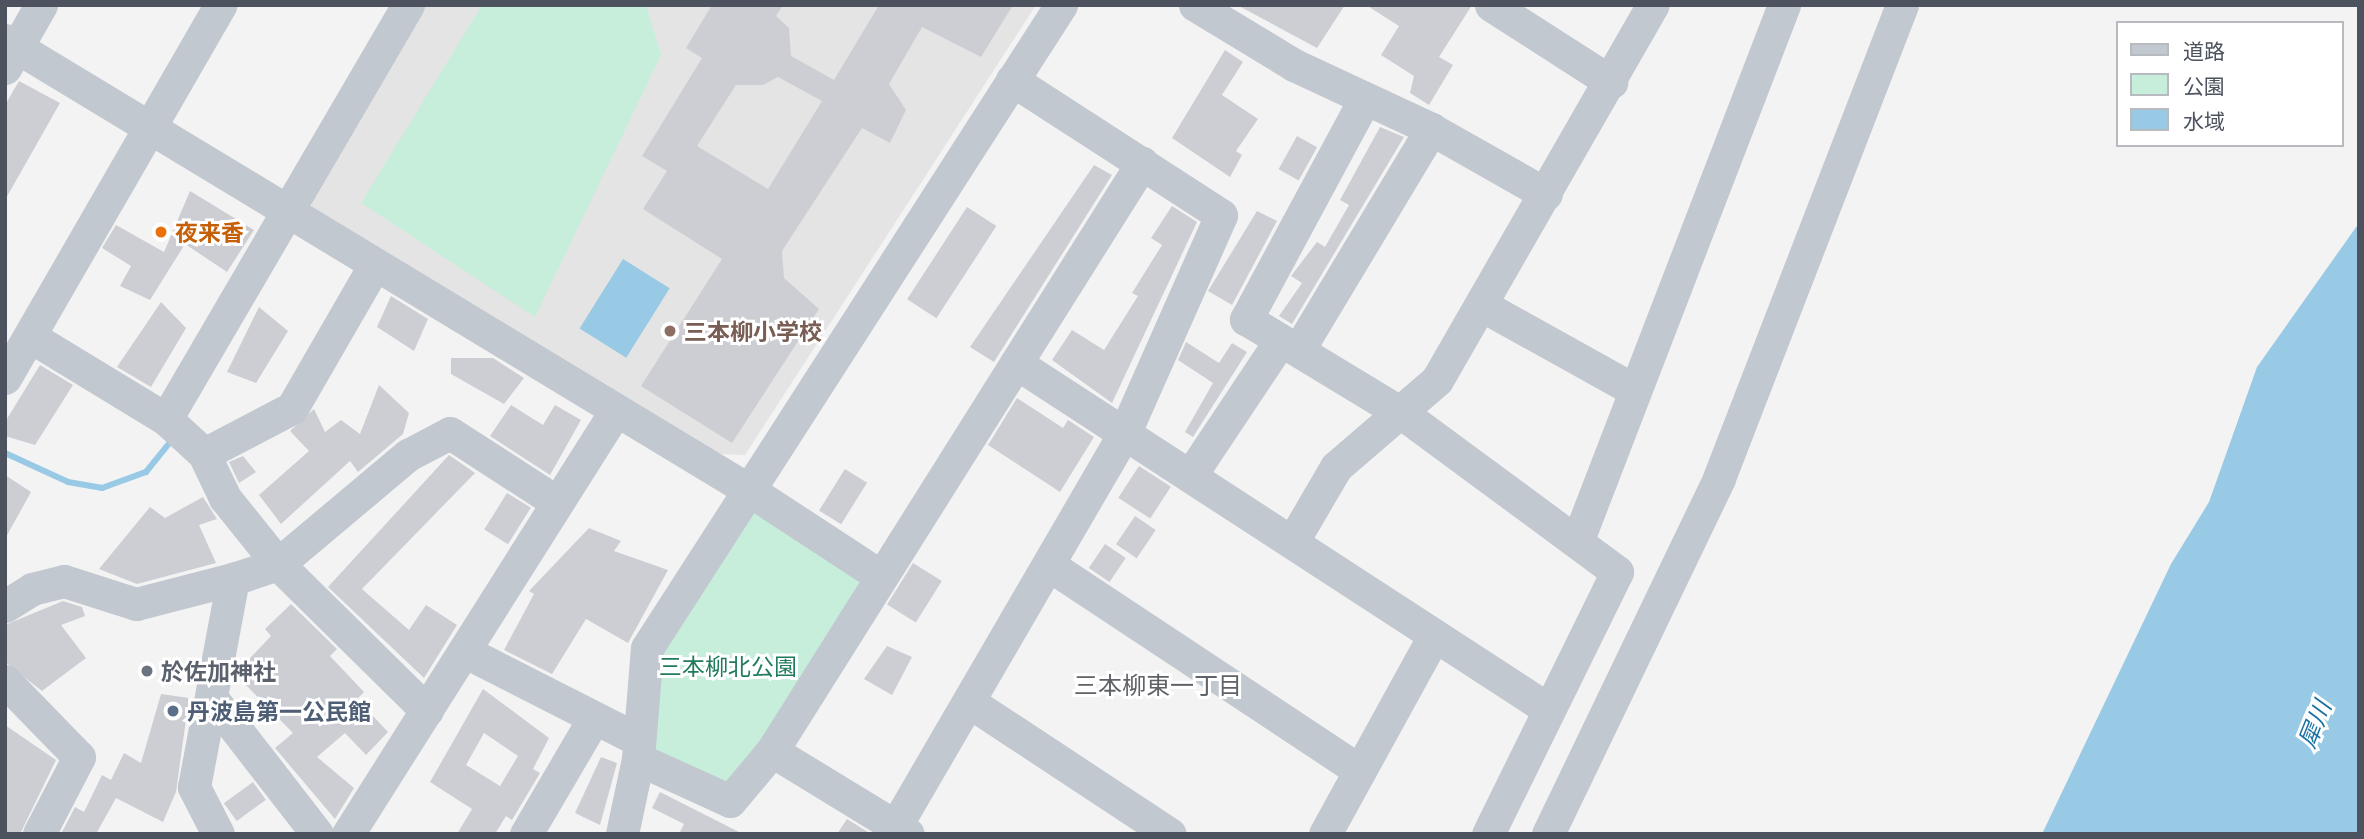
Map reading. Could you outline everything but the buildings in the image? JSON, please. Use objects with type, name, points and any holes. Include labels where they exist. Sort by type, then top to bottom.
[{"type":"street","points":[[41,5],[9,52],[150,127],[286,213],[375,264],[615,412],[749,489],[879,575]]},
{"type":"street","points":[[5,378],[220,5]]},
{"type":"street","points":[[166,419],[408,5]]},
{"type":"street","points":[[622,834],[639,750],[647,648],[1061,5]]},
{"type":"street","points":[[1195,5],[1363,102],[1431,129],[1546,194]]},
{"type":"street","points":[[1491,5],[1611,82]]},
{"type":"street","points":[[1294,539],[1336,467],[1403,414],[1437,380],[1485,307],[1653,5]]},
{"type":"street","points":[[1577,542],[1784,5]]},
{"type":"street","points":[[1548,834],[1719,478],[1902,5]]},
{"type":"street","points":[[772,751],[898,831],[1052,567],[1125,432],[1221,215],[1013,80]]},
{"type":"street","points":[[1363,102],[1246,319],[1403,414],[1617,572],[1488,834]]},
{"type":"street","points":[[1190,476],[1290,345],[1431,129]]},
{"type":"street","points":[[464,651],[593,720],[639,750],[730,801],[772,751],[879,575],[1142,163]]},
{"type":"street","points":[[204,454],[292,408],[375,264]]},
{"type":"street","points":[[1485,307],[1634,390]]},
{"type":"street","points":[[31,337],[166,419],[204,454],[225,498],[278,564],[427,711]]},
{"type":"street","points":[[1016,363],[1190,476],[1294,539],[1434,636],[1548,709]]},
{"type":"street","points":[[348,834],[427,711],[555,501],[615,412]]},
{"type":"street","points":[[5,606],[32,589],[64,581],[136,604],[233,579],[278,564],[408,455],[450,433],[555,501]]},
{"type":"street","points":[[1052,567],[1360,771]]},
{"type":"street","points":[[218,834],[194,787],[214,701],[233,579]]},
{"type":"street","points":[[1325,834],[1434,636]]},
{"type":"street","points":[[214,701],[317,834]]},
{"type":"street","points":[[13,703],[79,757],[39,834]]},
{"type":"street","points":[[971,703],[1170,834]]},
{"type":"street","points":[[526,834],[593,720]]},
{"type":"shaded area","name":"三本柳小学校","points":[[423,5],[1036,5],[745,455],[716,454],[313,209],[308,192]]},
{"type":"green space","points":[[482,5],[646,5],[661,55],[535,317],[361,203]]},
{"type":"green space","name":"三本柳北公園","points":[[751,505],[862,578],[761,746],[725,787],[650,756],[655,653]]},
{"type":"water","name":"犀川","points":[[2359,223],[2359,834],[2042,834],[2171,564],[2209,502],[2257,367]]},
{"type":"water","points":[[623,259],[670,288],[626,358],[580,329]]},
{"type":"waterway","points":[[5,453],[68,482],[102,488],[146,472],[170,442]]},
{"type":"place","name":"夜来香","points":[[161,232]]},
{"type":"place","name":"三本柳小学校","points":[[670,331]]},
{"type":"place","name":"於佐加神社","points":[[147,671]]},
{"type":"place","name":"丹波島第一公民館","points":[[173,711]]},
{"type":"district","name":"三本柳東一丁目","points":[[1158,685]]}]
